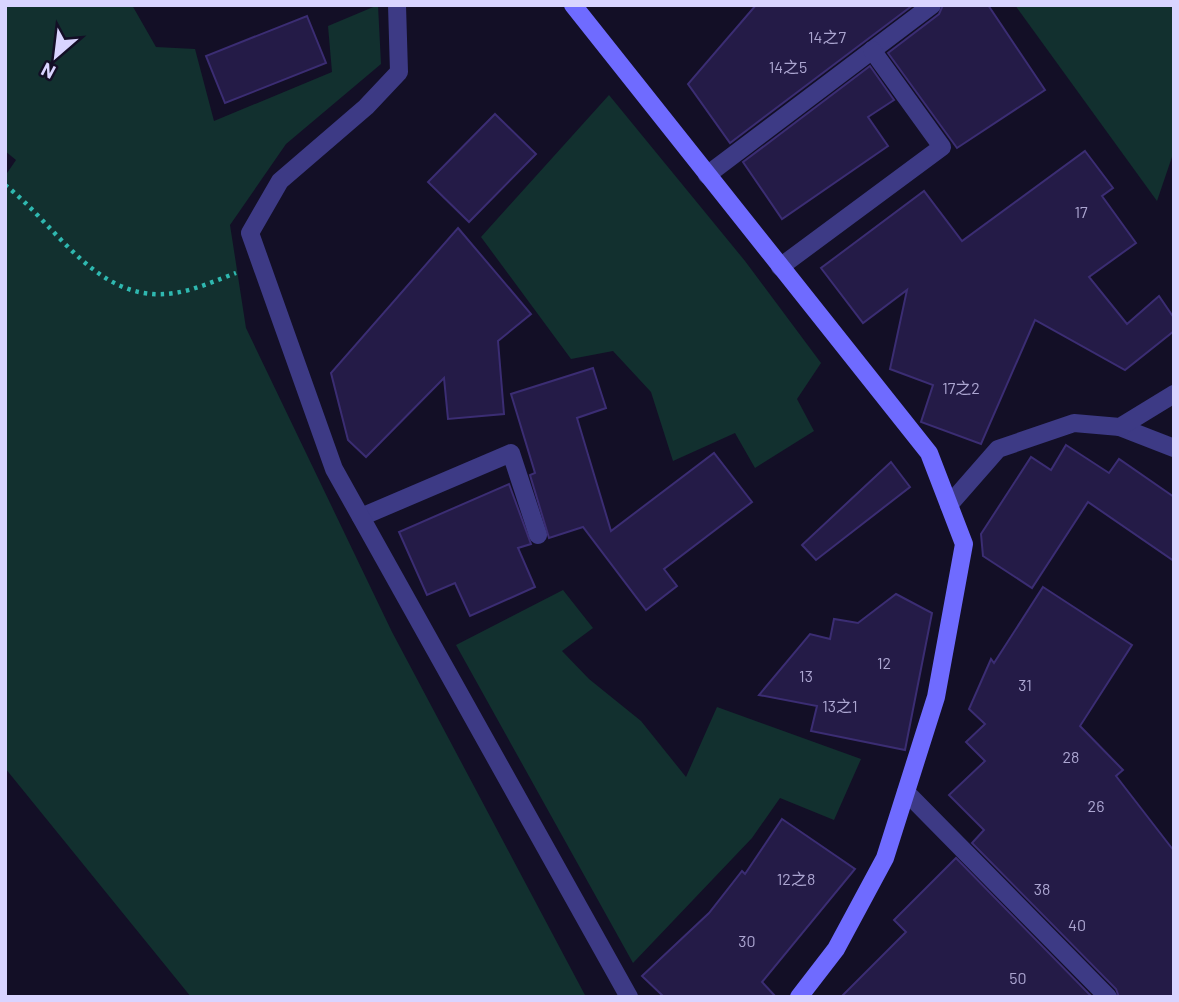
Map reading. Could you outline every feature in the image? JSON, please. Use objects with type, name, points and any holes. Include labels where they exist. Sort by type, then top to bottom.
[{"type":"street","points":[[397,5],[399,72],[366,107],[279,181],[250,233],[259,265],[334,469],[629,997]]},
{"type":"street","points":[[573,5],[929,453],[964,544],[936,697],[885,858],[836,949],[799,997]]},
{"type":"street","points":[[707,175],[932,5]]},
{"type":"street","points":[[780,267],[942,147],[872,50]]},
{"type":"street","points":[[1120,427],[1174,394]]},
{"type":"street","points":[[949,505],[998,450],[1074,423],[1120,427],[1174,448]]},
{"type":"street","points":[[361,517],[511,453],[538,535]]},
{"type":"street","points":[[906,792],[1108,997]]},
{"type":"path","points":[[5,185],[29,203],[83,264],[130,292],[174,293],[259,265]]},
{"type":"green space","points":[[5,5],[132,5],[156,47],[195,49],[214,121],[332,72],[328,26],[378,5],[381,64],[286,144],[230,225],[246,328],[392,632],[586,997],[191,997],[5,768],[5,176],[16,160],[5,151]]},
{"type":"green space","points":[[1015,5],[1174,5],[1174,151],[1157,201]]},
{"type":"green space","points":[[609,95],[745,261],[821,363],[797,399],[814,431],[755,468],[735,433],[673,461],[651,392],[613,351],[571,359],[481,237]]},
{"type":"green space","points":[[563,590],[593,628],[562,651],[589,679],[641,721],[686,777],[717,707],[861,759],[834,820],[780,798],[752,838],[633,963],[456,645]]},
{"type":"building","points":[[756,5],[913,5],[730,143],[688,84]]},
{"type":"building","points":[[943,5],[988,5],[1045,90],[957,148],[888,53],[939,14]]},
{"type":"building","points":[[307,16],[326,63],[225,103],[206,56]]},
{"type":"building","points":[[870,66],[894,100],[868,117],[888,146],[782,219],[743,162]]},
{"type":"building","points":[[495,114],[536,154],[469,222],[428,182]]},
{"type":"building","points":[[1085,151],[1113,188],[1102,196],[1136,243],[1089,277],[1127,324],[1159,296],[1174,318],[1174,331],[1125,370],[1035,320],[981,444],[921,422],[933,385],[890,369],[907,290],[863,323],[821,268],[924,191],[962,241]]},
{"type":"building","points":[[458,228],[531,314],[498,341],[504,414],[448,419],[444,378],[366,457],[348,440],[331,373]]},
{"type":"building","points":[[593,368],[606,408],[577,418],[611,531],[714,453],[752,502],[664,569],[677,586],[646,610],[583,527],[549,538],[530,475],[535,473],[511,394]]},
{"type":"building","points":[[1066,445],[1109,473],[1119,459],[1174,497],[1174,561],[1088,502],[1032,588],[983,556],[981,534],[1031,457],[1051,470]]},
{"type":"building","points":[[891,462],[910,487],[816,560],[802,545]]},
{"type":"building","points":[[509,484],[531,544],[518,548],[535,587],[470,616],[455,583],[427,595],[399,532]]},
{"type":"building","points":[[1043,587],[1132,645],[1080,726],[1123,770],[1116,776],[1174,851],[1174,997],[1119,997],[1116,989],[972,843],[984,830],[949,795],[985,761],[966,742],[985,724],[969,709],[991,659],[994,663]]},
{"type":"building","points":[[896,594],[932,613],[905,750],[811,731],[817,706],[759,695],[810,634],[830,639],[834,619],[858,623]]},
{"type":"building","points":[[782,819],[855,869],[762,982],[776,997],[664,997],[642,976],[709,913],[742,871],[745,874]]},
{"type":"building","points":[[956,858],[1092,997],[841,997],[906,932],[894,920]]}]
